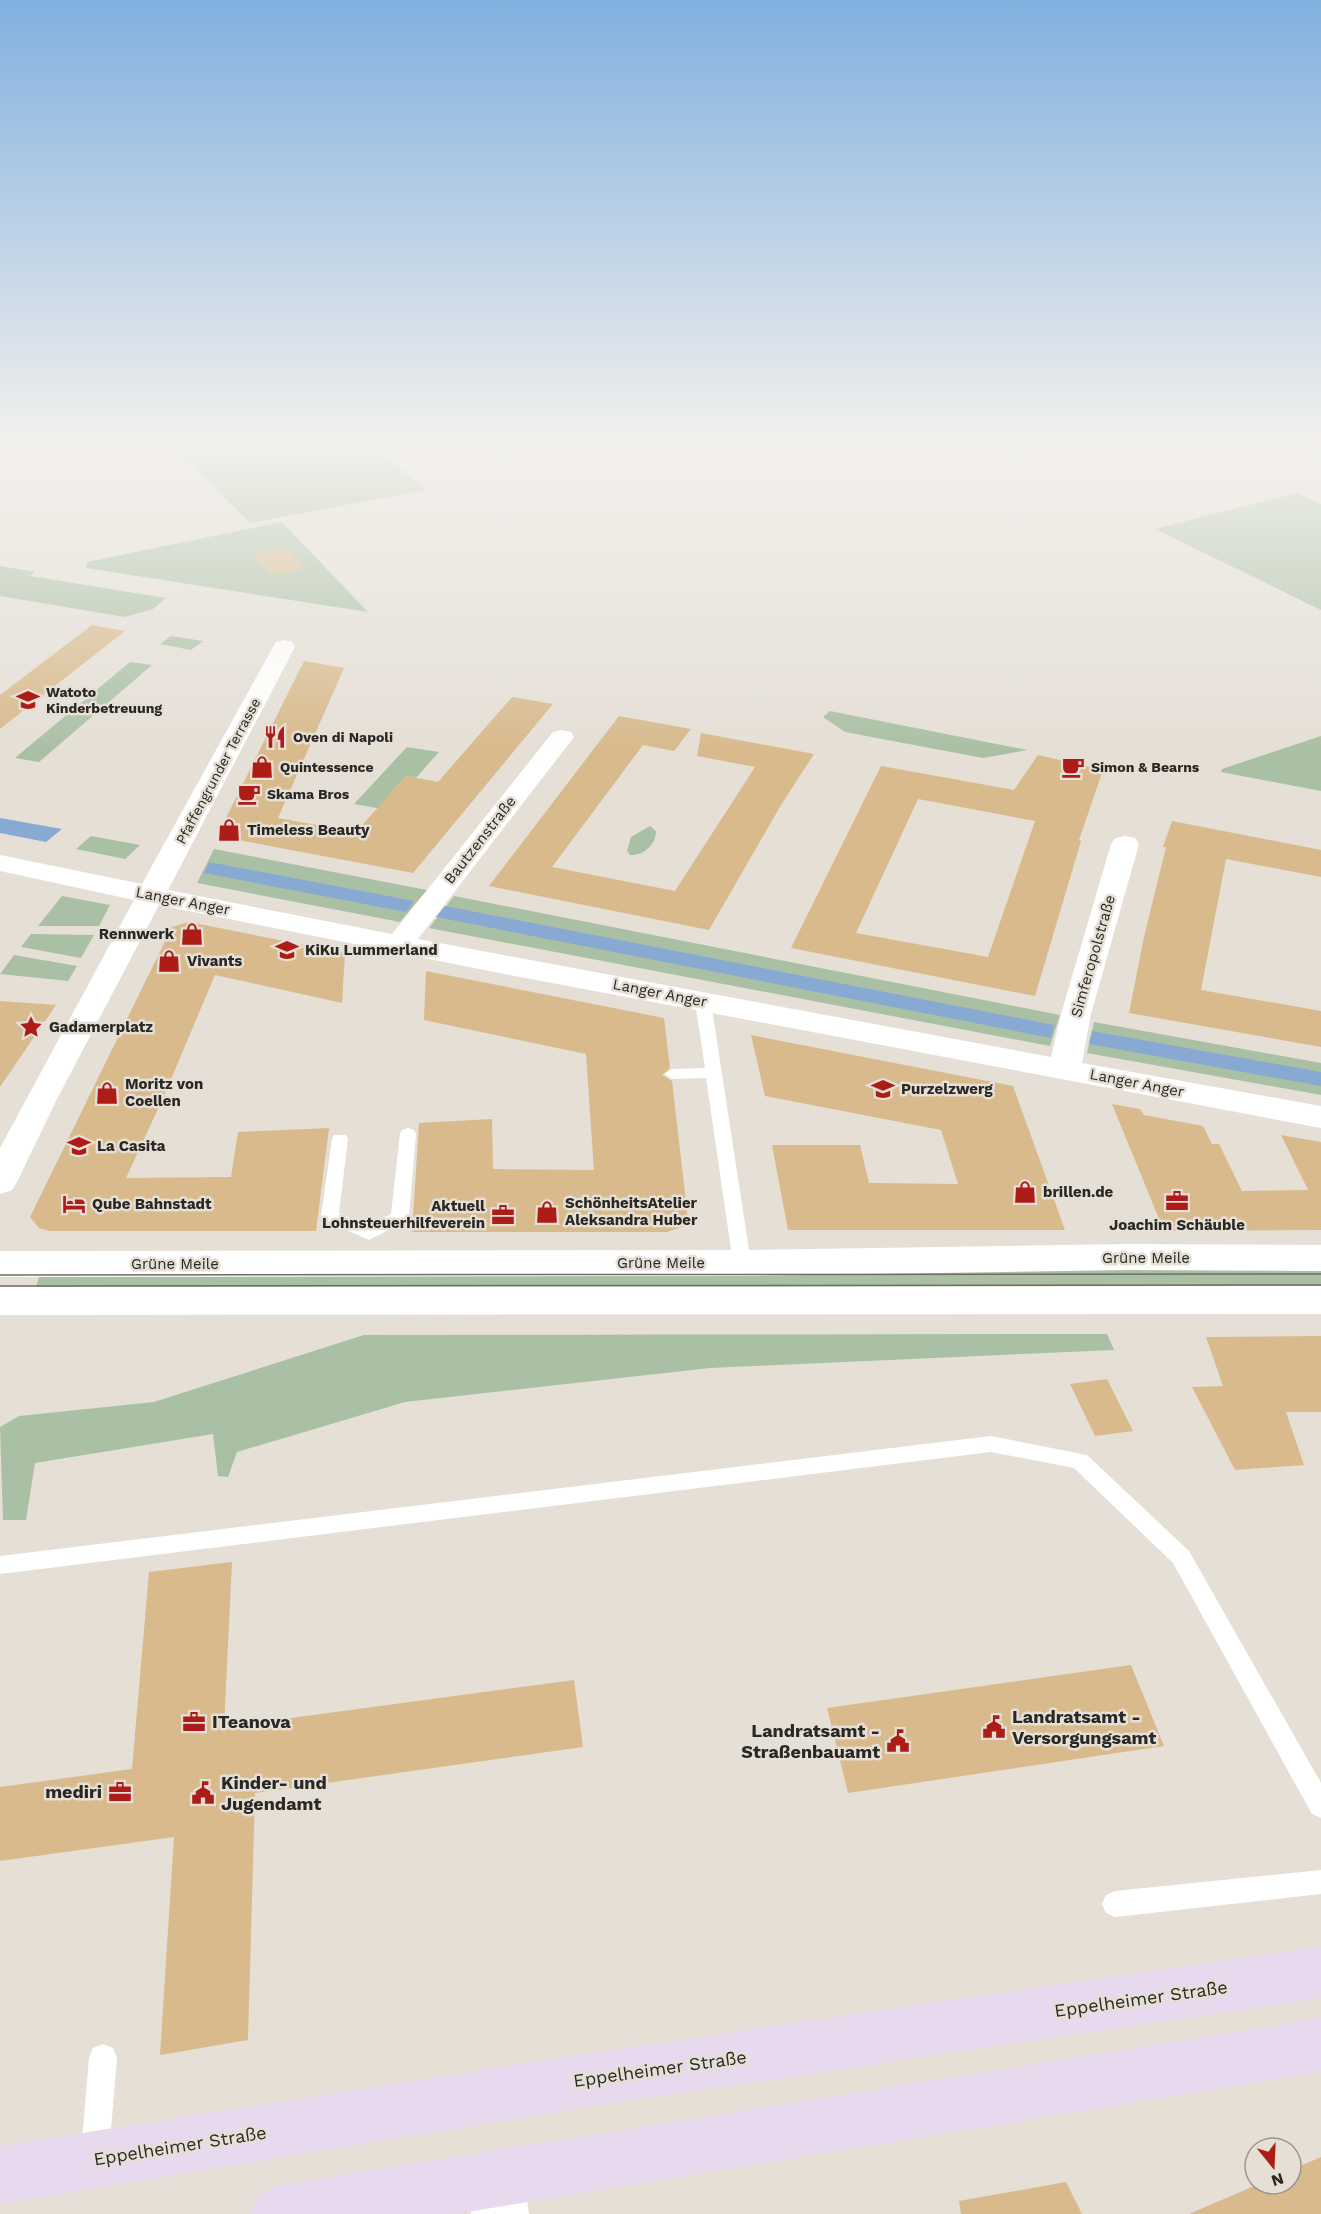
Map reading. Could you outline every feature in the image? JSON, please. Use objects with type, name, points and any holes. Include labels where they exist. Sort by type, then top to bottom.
[{"type":"main road","name":"Eppelheimer Straße","points":[[0,2175],[593,2079],[1321,1972]]},
{"type":"main road","points":[[278,2214],[497,2196],[1321,2045]]},
{"type":"street","name":"Pfaffengrunder Terrasse","points":[[0,1182],[42,1097],[284,647]]},
{"type":"street","name":"Bautzenstraße","points":[[400,943],[562,737]]},
{"type":"street","name":"Simferopolstraße","points":[[1065,1069],[1079,1002],[1125,844]]},
{"type":"street","name":"Langer Anger","points":[[0,862],[152,895],[704,1002],[1321,1117]]},
{"type":"street","name":"Grüne Meile","points":[[0,1264],[742,1263],[1128,1257],[1321,1258]]},
{"type":"street","points":[[0,1301],[1321,1300]]},
{"type":"lane","points":[[704,1002],[742,1263]]},
{"type":"lane","points":[[672,1074],[713,1073]]},
{"type":"lane","points":[[340,1139],[330,1216],[369,1234],[400,1217],[408,1134]]},
{"type":"lane","points":[[0,1565],[990,1444],[1080,1461],[1181,1557],[1321,1806]]},
{"type":"lane","points":[[1115,1904],[1321,1882]]},
{"type":"lane","points":[[94,2160],[103,2058]]},
{"type":"green space","points":[[173,544],[303,544],[368,612],[86,568],[87,562]]},
{"type":"green space","points":[[1186,544],[1321,544],[1321,610]]},
{"type":"green space","points":[[0,566],[35,572],[30,576],[166,598],[153,609],[125,617],[0,596]]},
{"type":"green space","points":[[171,636],[203,641],[191,650],[160,644]]},
{"type":"green space","points":[[130,662],[152,665],[39,762],[15,758]]},
{"type":"green space","points":[[830,711],[1027,750],[983,758],[845,732],[823,717]]},
{"type":"green space","points":[[1321,736],[1321,791],[1221,772],[1222,769]]},
{"type":"green space","points":[[407,747],[439,752],[416,778],[406,776],[391,793],[388,810],[354,804]]},
{"type":"green space","points":[[650,826],[656,831],[654,841],[644,852],[630,855],[627,851],[631,837]]},
{"type":"green space","points":[[91,836],[140,845],[125,859],[76,849]]},
{"type":"green space","points":[[214,849],[427,890],[400,922],[197,883]]},
{"type":"green space","points":[[62,896],[110,905],[99,926],[38,926]]},
{"type":"green space","points":[[454,896],[1060,1015],[1050,1046],[429,928]]},
{"type":"green space","points":[[31,934],[94,935],[81,958],[21,947]]},
{"type":"green space","points":[[14,955],[77,966],[68,981],[0,974]]},
{"type":"green space","points":[[1094,1022],[1321,1063],[1321,1095],[1087,1053]]},
{"type":"green space","points":[[42,1268],[1321,1268],[1321,1291],[34,1293]]},
{"type":"green space","points":[[1107,1334],[1114,1350],[710,1368],[405,1402],[237,1452],[228,1477],[218,1476],[213,1434],[35,1463],[26,1520],[3,1520],[0,1427],[19,1416],[154,1402],[364,1335]]},
{"type":"water","points":[[0,818],[62,829],[46,842],[0,833]]},
{"type":"water","points":[[209,862],[414,901],[406,912],[204,873]]},
{"type":"water","points":[[445,906],[1054,1025],[1051,1038],[436,917]]},
{"type":"water","points":[[1092,1031],[1321,1072],[1321,1086],[1089,1044]]},
{"type":"building","points":[[287,549],[304,568],[271,575],[252,554]]},
{"type":"building","points":[[92,625],[125,631],[0,729],[0,695]]},
{"type":"building","points":[[304,661],[344,668],[278,818],[356,832],[406,776],[438,782],[512,697],[553,704],[413,873],[217,836]]},
{"type":"building","points":[[619,716],[691,729],[674,751],[643,745],[552,867],[675,891],[755,767],[697,756],[701,733],[814,754],[781,805],[709,930],[489,886]]},
{"type":"building","points":[[1038,755],[1103,770],[1079,840],[1081,841],[1035,996],[791,948],[881,766],[1014,790]],"holes":[[[918,799],[1035,821],[988,957],[856,933]]]},
{"type":"building","points":[[1172,821],[1321,850],[1321,877],[1226,859],[1201,990],[1321,1011],[1321,1047],[1129,1013],[1144,937],[1166,847],[1163,847]]},
{"type":"building","points":[[189,922],[345,953],[342,1003],[215,975],[126,1178],[231,1177],[238,1132],[329,1128],[316,1231],[49,1231],[39,1228],[30,1217],[172,927]]},
{"type":"building","points":[[426,971],[664,1018],[670,1068],[662,1075],[672,1081],[688,1219],[682,1227],[667,1232],[412,1232],[419,1123],[492,1119],[493,1169],[594,1170],[586,1054],[424,1020]]},
{"type":"building","points":[[0,1001],[56,1005],[0,1087]]},
{"type":"building","points":[[751,1035],[1013,1086],[1065,1230],[788,1230],[772,1145],[860,1145],[869,1183],[958,1184],[941,1130],[765,1096]]},
{"type":"building","points":[[1112,1104],[1140,1109],[1144,1115],[1203,1126],[1212,1144],[1219,1144],[1242,1191],[1308,1190],[1281,1135],[1321,1142],[1321,1230],[1164,1231]]},
{"type":"building","points":[[1321,1336],[1321,1412],[1286,1412],[1304,1465],[1235,1470],[1192,1387],[1223,1386],[1206,1337]]},
{"type":"building","points":[[1107,1379],[1133,1431],[1095,1436],[1070,1384]]},
{"type":"building","points":[[232,1562],[224,1727],[574,1680],[583,1747],[255,1793],[248,2040],[160,2055],[174,1837],[0,1861],[0,1787],[132,1769],[149,1572]]},
{"type":"building","name":"Landratsamt - Versorgungsamt","points":[[1131,1665],[1164,1746],[848,1793],[827,1708]]},
{"type":"building","points":[[1321,2157],[1321,2214],[1189,2214],[1243,2191],[1243,2196],[1303,2196],[1303,2165]]},
{"type":"building","points":[[1066,2182],[1082,2214],[961,2214],[959,2201]]},
{"type":"tram line","points":[[0,1275],[1321,1274]]},
{"type":"tram line","points":[[0,1286],[1321,1285]]},
{"type":"place","name":"Watoto Kinderbetreuung","points":[[28,700]]},
{"type":"place","name":"Oven di Napoli","points":[[275,737]]},
{"type":"place","name":"Quintessence","points":[[262,767]]},
{"type":"place","name":"Simon & Bearns","points":[[1073,767]]},
{"type":"place","name":"Skama Bros","points":[[249,794]]},
{"type":"place","name":"Timeless Beauty","points":[[229,830]]},
{"type":"place","name":"Rennwerk","points":[[192,934]]},
{"type":"place","name":"KiKu Lummerland","points":[[287,950]]},
{"type":"place","name":"Vivants","points":[[169,961]]},
{"type":"place","name":"Gadamerplatz","points":[[31,1027]]},
{"type":"place","name":"Purzelzwerg","points":[[883,1089]]},
{"type":"place","name":"Moritz von Coellen","points":[[107,1093]]},
{"type":"place","name":"La Casita","points":[[79,1146]]},
{"type":"place","name":"brillen.de","points":[[1025,1192]]},
{"type":"place","name":"Joachim Schäuble","points":[[1177,1201]]},
{"type":"place","name":"Qube Bahnstadt","points":[[74,1204]]},
{"type":"place","name":"SchönheitsAtelier Aleksandra Huber","points":[[547,1212]]},
{"type":"place","name":"Aktuell Lohnsteuerhilfeverein","points":[[503,1215]]},
{"type":"place","name":"ITeanova","points":[[194,1722]]},
{"type":"place","name":"Landratsamt - Versorgungsamt","points":[[994,1727]]},
{"type":"place","name":"Landratsamt - Straßenbauamt","points":[[898,1741]]},
{"type":"place","name":"mediri","points":[[120,1792]]},
{"type":"place","name":"Kinder- und Jugendamt","points":[[203,1793]]}]
